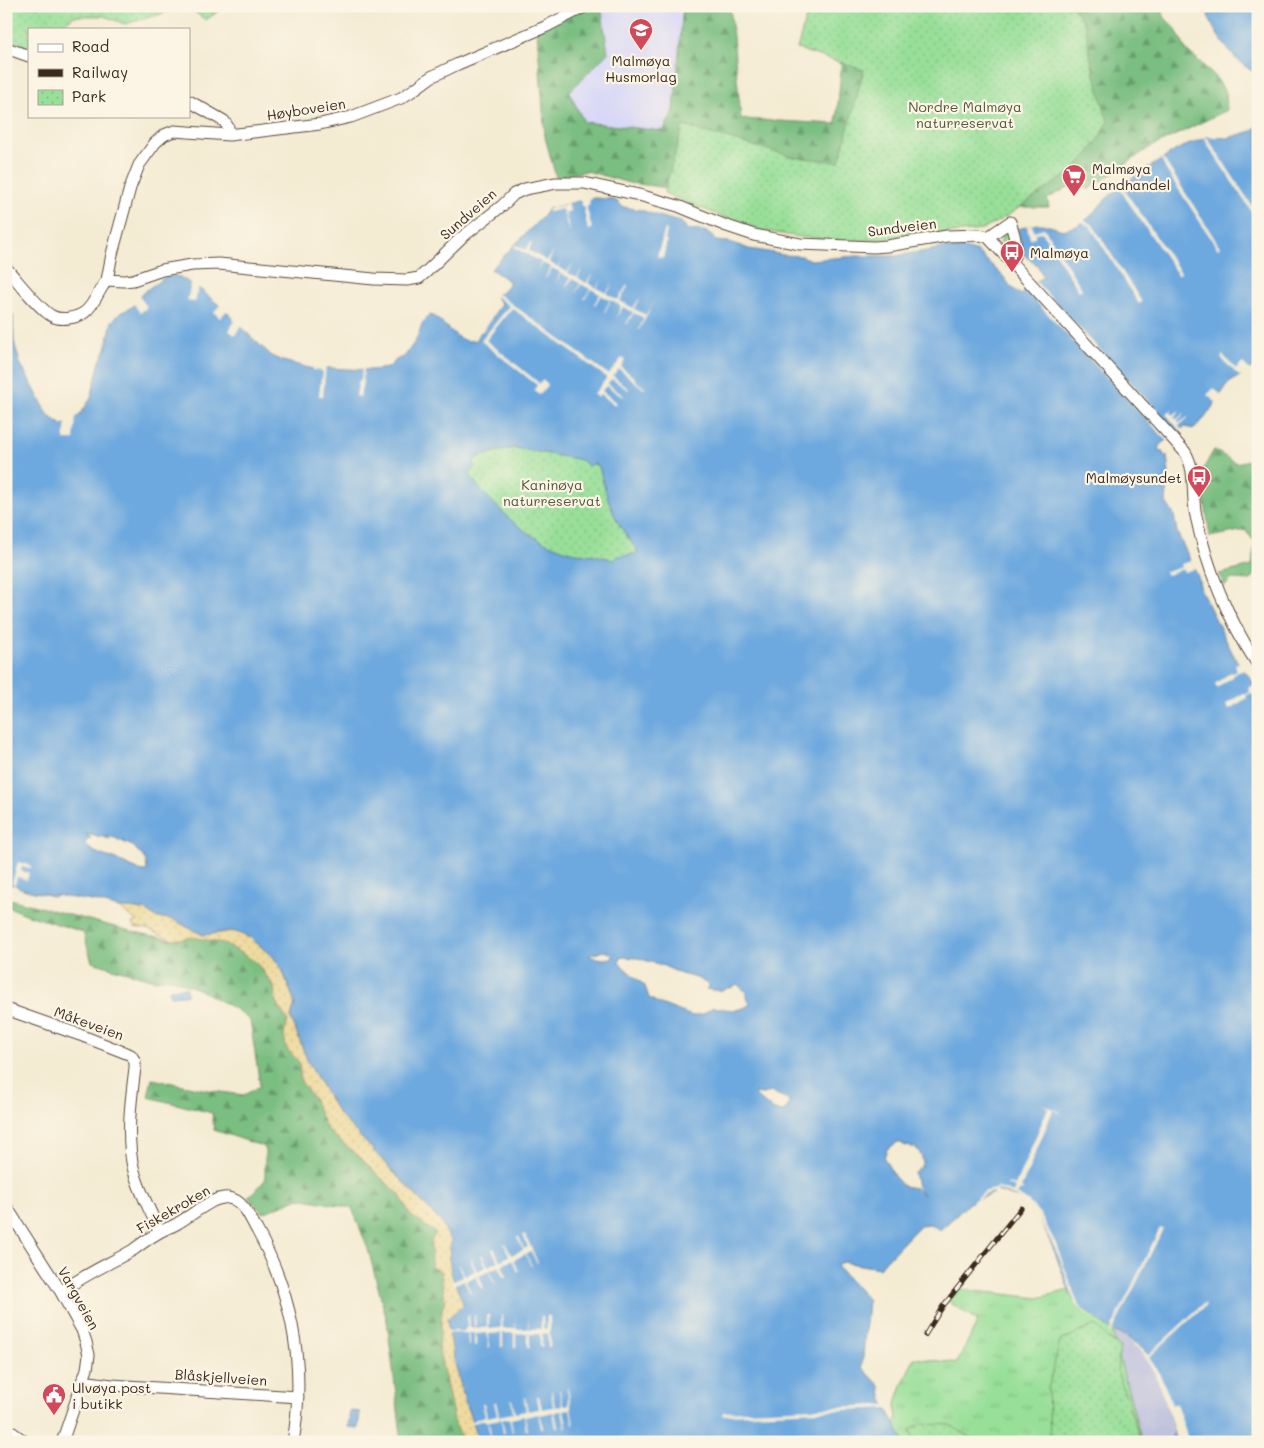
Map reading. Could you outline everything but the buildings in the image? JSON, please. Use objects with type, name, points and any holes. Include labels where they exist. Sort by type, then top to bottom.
[{"type":"street","name":"Høyboveien","points":[[107,280],[130,188],[139,165],[155,143],[164,135],[174,131],[229,134],[320,124],[360,114],[412,92],[431,77],[466,60],[545,27],[586,6]]},
{"type":"street","points":[[6,48],[28,56]]},
{"type":"street","points":[[190,102],[224,121],[228,127],[229,134]]},
{"type":"street","name":"Sundveien","points":[[107,280],[133,280],[162,270],[192,265],[219,264],[374,279],[407,280],[419,278],[461,238],[514,194],[525,189],[556,182],[584,183],[639,195],[678,206],[754,235],[800,244],[874,247],[947,236],[980,235],[988,237]]},
{"type":"street","points":[[1011,263],[1014,258],[1016,239],[1010,222],[988,237],[1011,263],[1032,286],[1186,452],[1191,463],[1193,477],[1193,503],[1208,560],[1229,614],[1258,665]]},
{"type":"street","points":[[6,268],[38,304],[51,316],[58,318],[72,318],[86,311],[107,280]]},
{"type":"street","name":"Måkeveien","points":[[6,1009],[131,1055],[135,1068],[130,1107],[132,1166],[159,1232]]},
{"type":"street","name":"Fiskekroken","points":[[61,1292],[75,1281],[214,1201],[230,1198],[241,1204],[267,1249],[286,1298],[296,1350],[298,1372],[297,1417],[293,1442]]},
{"type":"street","name":"Vargveien","points":[[6,1206],[61,1292],[82,1330],[86,1342],[88,1355],[87,1369],[62,1442]]},
{"type":"street","name":"Blåskjellveien","points":[[82,1381],[112,1385],[298,1397]]},
{"type":"street","points":[[6,1428],[25,1442]]},
{"type":"shaded area","points":[[599,6],[693,6],[676,132],[553,154],[569,21]]},
{"type":"shaded area","points":[[1112,1331],[1126,1336],[1144,1350],[1154,1368],[1165,1398],[1174,1432],[1170,1442],[1142,1442]]},
{"type":"green space","points":[[6,6],[180,6],[161,14],[125,24],[104,16],[74,16],[59,28],[28,28],[28,48],[18,43],[6,40]]},
{"type":"green space","points":[[186,6],[220,6],[220,10],[206,20]]},
{"type":"green space","points":[[582,6],[601,6],[608,53],[569,92],[584,122],[663,131],[674,111],[683,6],[730,6],[741,119],[836,124],[847,6],[1160,6],[1165,18],[1175,28],[1186,50],[1217,79],[1226,93],[1227,110],[1149,148],[1088,190],[1077,182],[1047,199],[1049,207],[690,202],[662,187],[629,183],[587,171],[556,177],[545,137],[537,30]]},
{"type":"green space","name":"Nordre Malmøya naturreservat","points":[[895,6],[906,12],[907,6],[1072,6],[1085,24],[1092,65],[1108,122],[1097,142],[1074,170],[1007,216],[982,230],[889,239],[840,241],[793,236],[765,231],[733,221],[664,193],[683,126],[793,157],[839,162],[864,70],[797,49],[809,7]]},
{"type":"green space","points":[[1007,234],[1012,238],[1009,252],[1001,242],[1002,236]]},
{"type":"green space","name":"Kaninøya naturreservat","points":[[470,372],[713,540],[524,622],[426,391]]},
{"type":"green space","points":[[1214,450],[1236,463],[1258,458],[1258,571],[1251,580],[1232,579],[1225,586],[1219,574],[1252,566],[1255,542],[1245,530],[1210,537],[1202,471]]},
{"type":"green space","points":[[6,898],[134,932],[173,940],[192,937],[226,944],[256,962],[274,987],[276,1002],[288,1021],[284,1034],[286,1048],[299,1062],[301,1082],[313,1098],[327,1130],[359,1156],[400,1195],[410,1215],[436,1233],[445,1300],[442,1310],[439,1350],[455,1424],[464,1442],[402,1442],[387,1321],[368,1249],[352,1208],[299,1198],[263,1213],[248,1197],[265,1180],[265,1147],[214,1130],[212,1113],[148,1097],[152,1079],[244,1095],[260,1086],[250,1020],[235,1009],[200,990],[170,978],[154,980],[92,962],[83,932],[6,906]]},
{"type":"green space","points":[[959,1289],[1038,1298],[1069,1290],[1075,1303],[1112,1331],[1142,1442],[904,1442],[895,1424],[897,1422],[896,1403],[914,1358],[957,1363],[978,1321],[948,1301]]},
{"type":"green space","points":[[1095,1325],[1120,1347],[1117,1370],[1141,1442],[1048,1442],[1050,1437],[1048,1389],[1060,1341]]},
{"type":"green space","points":[[920,1424],[950,1425],[978,1442],[916,1442],[910,1430]]},
{"type":"sand","points":[[119,908],[149,911],[150,914],[158,918],[172,919],[203,935],[233,931],[251,938],[274,958],[282,969],[295,1003],[291,1018],[308,1062],[338,1113],[441,1222],[451,1241],[449,1258],[452,1275],[464,1305],[447,1319],[454,1359],[466,1405],[480,1442],[464,1442],[455,1424],[439,1350],[442,1310],[445,1300],[441,1271],[431,1267],[431,1241],[436,1233],[410,1215],[400,1195],[359,1156],[327,1130],[313,1098],[301,1082],[299,1062],[286,1048],[284,1034],[288,1021],[276,1002],[274,986],[256,962],[226,944],[192,937],[173,940],[147,929],[134,927],[132,923],[137,921]]},
{"type":"water","points":[[1207,6],[1258,6],[1258,75],[1238,61],[1225,45],[1212,25],[1207,12]]},
{"type":"water","points":[[1258,125],[1258,363],[1228,384],[1204,419],[1193,429],[1185,427],[1181,429],[1161,444],[1159,450],[1163,451],[1164,456],[1167,456],[1169,473],[1166,502],[1174,515],[1177,532],[1198,577],[1201,590],[1235,658],[1258,688],[1258,1442],[1170,1442],[1174,1432],[1165,1398],[1154,1368],[1144,1350],[1126,1336],[1112,1331],[1075,1303],[1036,1211],[1023,1200],[998,1191],[969,1203],[940,1230],[930,1224],[920,1225],[879,1268],[842,1262],[837,1266],[868,1300],[862,1367],[880,1386],[883,1400],[904,1442],[480,1442],[466,1405],[454,1359],[447,1319],[464,1305],[452,1275],[449,1258],[451,1241],[441,1222],[338,1113],[308,1062],[291,1018],[295,1003],[282,969],[274,958],[251,938],[233,931],[203,935],[172,919],[158,918],[148,911],[119,908],[98,902],[55,895],[54,897],[12,884],[11,886],[6,884],[6,307],[13,315],[14,341],[20,363],[49,416],[62,425],[69,423],[79,416],[91,398],[100,361],[106,349],[112,321],[120,313],[132,307],[145,291],[165,277],[180,277],[201,290],[225,310],[273,357],[313,369],[371,370],[388,368],[396,360],[405,356],[416,340],[423,322],[430,315],[434,316],[459,338],[467,341],[476,340],[501,304],[496,297],[498,293],[500,294],[509,284],[509,281],[491,269],[548,209],[594,198],[611,199],[623,207],[641,210],[681,222],[687,230],[708,232],[716,241],[730,242],[749,249],[783,255],[802,256],[810,260],[857,256],[896,256],[943,248],[968,249],[978,252],[1021,295],[1043,276],[1037,265],[1025,256],[1018,229],[1037,224],[1063,230],[1077,226],[1091,216],[1122,185],[1178,149],[1207,137],[1228,138],[1252,131]],"holes":[[[515,448],[576,459],[583,461],[588,466],[594,464],[599,466],[613,512],[636,549],[636,554],[618,556],[613,560],[597,555],[571,552],[534,537],[498,508],[481,490],[470,474],[475,466],[474,460],[488,454]],[[86,834],[110,839],[106,836],[108,836],[118,839],[118,841],[124,841],[133,846],[146,860],[147,871],[135,869],[115,858],[98,854],[87,847],[86,841],[91,838]],[[605,951],[613,954],[612,958],[591,957],[590,955]],[[621,957],[638,958],[697,978],[709,985],[706,989],[709,990],[725,990],[737,984],[745,991],[750,1004],[742,1009],[713,1007],[703,1014],[692,1016],[649,998],[645,986],[619,963]],[[772,1092],[788,1100],[789,1104],[782,1112],[769,1107],[754,1093]],[[898,1142],[916,1148],[921,1155],[922,1164],[914,1173],[917,1187],[923,1195],[915,1188],[903,1186],[894,1176],[884,1158],[887,1149]]]},
{"type":"water","points":[[186,987],[187,995],[170,996],[169,989]]},
{"type":"water","points":[[350,1411],[360,1412],[358,1428],[348,1427]]},
{"type":"pier","points":[[1207,137],[1258,215],[1258,221],[1209,147],[1205,138]]},
{"type":"pier","points":[[1163,158],[1220,247],[1218,249],[1166,170],[1161,159]]},
{"type":"pier","points":[[1121,185],[1181,273],[1178,275],[1125,197],[1120,187]]},
{"type":"pier","points":[[590,196],[587,209],[592,229],[588,230],[585,206],[582,206],[582,197]]},
{"type":"pier","points":[[568,204],[570,211],[565,213],[570,231],[562,209],[548,212],[548,209]]},
{"type":"pier","points":[[1084,218],[1086,222],[1092,224],[1142,302],[1139,304],[1090,226],[1084,224],[1081,220]]},
{"type":"pier","points":[[1032,225],[1034,231],[1044,228],[1082,289],[1079,291],[1042,232],[1035,233],[1035,237],[1030,238],[1027,226]]},
{"type":"pier","points":[[665,229],[667,230],[665,241],[667,241],[663,258],[657,257]]},
{"type":"pier","points":[[531,242],[529,251],[547,261],[554,251],[549,262],[557,267],[564,257],[558,267],[567,272],[574,262],[568,273],[577,277],[583,267],[578,278],[586,283],[593,273],[588,283],[596,288],[603,278],[597,288],[606,293],[614,282],[607,294],[618,300],[627,285],[620,301],[633,308],[642,294],[634,309],[646,315],[655,301],[639,330],[644,318],[634,313],[626,324],[633,312],[623,307],[616,318],[621,306],[611,300],[604,312],[610,300],[601,295],[595,305],[600,294],[591,289],[584,299],[590,289],[581,284],[575,294],[580,283],[572,279],[565,288],[570,278],[561,273],[556,284],[560,272],[552,268],[545,278],[551,267],[542,263],[536,272],[541,262],[514,247],[516,245],[526,250]]},
{"type":"pier","points":[[192,281],[199,286],[195,302],[187,301]]},
{"type":"pier","points":[[1036,282],[1179,434],[1168,442],[1026,291]]},
{"type":"pier","points":[[498,294],[608,374],[622,358],[625,360],[621,367],[645,388],[619,369],[613,376],[629,389],[612,379],[608,383],[624,396],[606,386],[602,391],[617,403],[615,405],[600,394],[598,397],[594,394],[606,377],[512,308],[486,340],[539,383],[537,385],[481,341],[509,306],[496,296]]},
{"type":"pier","points":[[139,296],[147,307],[140,313],[133,302]]},
{"type":"pier","points":[[221,304],[228,309],[220,318],[214,312]]},
{"type":"pier","points":[[234,318],[242,324],[235,335],[229,331]]},
{"type":"pier","points":[[1223,355],[1235,370],[1243,363],[1251,371],[1242,377],[1239,376],[1221,358]]},
{"type":"pier","points":[[326,365],[323,396],[319,396],[323,373],[322,371],[313,370],[313,366]]},
{"type":"pier","points":[[362,368],[364,368],[360,397],[356,396],[359,380],[361,380]]},
{"type":"pier","points":[[543,380],[548,384],[539,395],[534,390]]},
{"type":"pier","points":[[1214,388],[1222,396],[1217,403],[1207,395]]},
{"type":"pier","points":[[1178,405],[1171,411],[1172,415],[1182,409],[1174,417],[1177,419],[1185,414],[1178,420],[1179,423],[1188,417],[1179,426],[1182,430],[1180,431],[1166,414]]},
{"type":"pier","points":[[76,415],[74,440],[64,440],[66,422]]},
{"type":"pier","points":[[1192,561],[1194,569],[1184,572],[1183,569],[1167,575],[1165,572],[1182,567],[1181,564]]},
{"type":"pier","points":[[1241,661],[1246,668],[1217,688],[1215,684],[1231,672],[1237,670],[1235,665]]},
{"type":"pier","points":[[1258,684],[1258,691],[1246,696],[1247,698],[1229,709],[1226,704],[1244,693],[1245,695],[1250,692],[1248,688]]},
{"type":"pier","points":[[18,862],[31,866],[31,868],[22,867],[21,871],[29,873],[27,880],[17,877],[15,885],[12,884]]},
{"type":"pier","points":[[1042,1104],[1060,1113],[1053,1110],[1021,1188],[1023,1189],[1017,1194],[1029,1202],[1040,1214],[1056,1244],[1078,1304],[1099,1324],[1075,1304],[1060,1259],[1036,1213],[1018,1198],[999,1190],[994,1194],[993,1192],[986,1194],[968,1208],[973,1201],[986,1191],[999,1188],[1013,1193],[1015,1188],[1007,1185],[1008,1183],[1015,1186],[1048,1108]]},
{"type":"pier","points":[[1160,1228],[1163,1229],[1111,1334],[1112,1327]]},
{"type":"pier","points":[[525,1234],[538,1263],[531,1252],[526,1254],[532,1266],[525,1254],[514,1260],[518,1272],[512,1260],[502,1265],[507,1277],[505,1278],[499,1266],[489,1271],[495,1283],[488,1271],[479,1276],[484,1288],[482,1289],[476,1276],[466,1281],[470,1293],[464,1280],[453,1285],[452,1282],[463,1277],[459,1264],[465,1276],[475,1271],[471,1259],[477,1271],[486,1267],[482,1254],[488,1266],[498,1262],[492,1249],[494,1248],[500,1261],[509,1256],[505,1243],[511,1255],[523,1250],[517,1237],[519,1237],[524,1249],[528,1247],[523,1235]]},
{"type":"pier","points":[[1204,1303],[1206,1305],[1149,1357],[1160,1375],[1172,1405],[1176,1403],[1189,1442],[1177,1442],[1155,1374],[1142,1352],[1131,1343],[1137,1344],[1148,1355]]},
{"type":"pier","points":[[467,1315],[469,1315],[470,1328],[474,1328],[475,1315],[476,1328],[487,1328],[487,1315],[489,1315],[489,1329],[501,1328],[502,1315],[503,1329],[515,1329],[516,1315],[516,1329],[528,1329],[528,1315],[529,1329],[541,1329],[541,1316],[543,1316],[543,1328],[547,1329],[547,1316],[550,1316],[550,1347],[548,1347],[548,1333],[542,1334],[542,1347],[540,1347],[540,1334],[530,1334],[530,1347],[528,1347],[528,1333],[516,1334],[516,1347],[514,1347],[514,1333],[503,1333],[503,1347],[501,1347],[501,1333],[489,1334],[488,1347],[487,1333],[476,1334],[476,1346],[474,1346],[474,1333],[469,1333],[468,1346],[467,1333],[447,1333],[447,1331],[465,1331],[465,1328],[467,1328]]},
{"type":"pier","points":[[567,1388],[574,1425],[570,1409],[564,1410],[567,1426],[565,1427],[562,1411],[555,1412],[558,1428],[556,1428],[553,1412],[540,1415],[543,1428],[541,1428],[538,1414],[525,1417],[528,1430],[526,1430],[524,1416],[511,1419],[513,1432],[509,1418],[502,1420],[505,1433],[503,1433],[501,1419],[489,1421],[491,1435],[487,1421],[470,1424],[470,1422],[485,1416],[482,1403],[484,1403],[487,1417],[497,1415],[494,1402],[496,1402],[499,1416],[513,1413],[512,1399],[515,1413],[526,1411],[525,1397],[528,1411],[539,1409],[537,1396],[539,1396],[542,1409],[553,1407],[552,1391],[555,1407],[562,1406],[560,1390],[563,1405],[569,1405]]},
{"type":"pier","points":[[889,1405],[890,1408],[723,1415],[723,1412]]},
{"type":"railway","points":[[925,1335],[943,1306],[1021,1208]]},
{"type":"place","name":"Malmøya Husmorlag","points":[[641,51]]},
{"type":"place","name":"Malmøya Landhandel","points":[[1074,197]]},
{"type":"place","name":"Malmøya","points":[[1012,273]]},
{"type":"place","name":"Malmøysundet","points":[[1199,498]]},
{"type":"place","name":"Ulvøya post i butikk","points":[[54,1416]]}]
